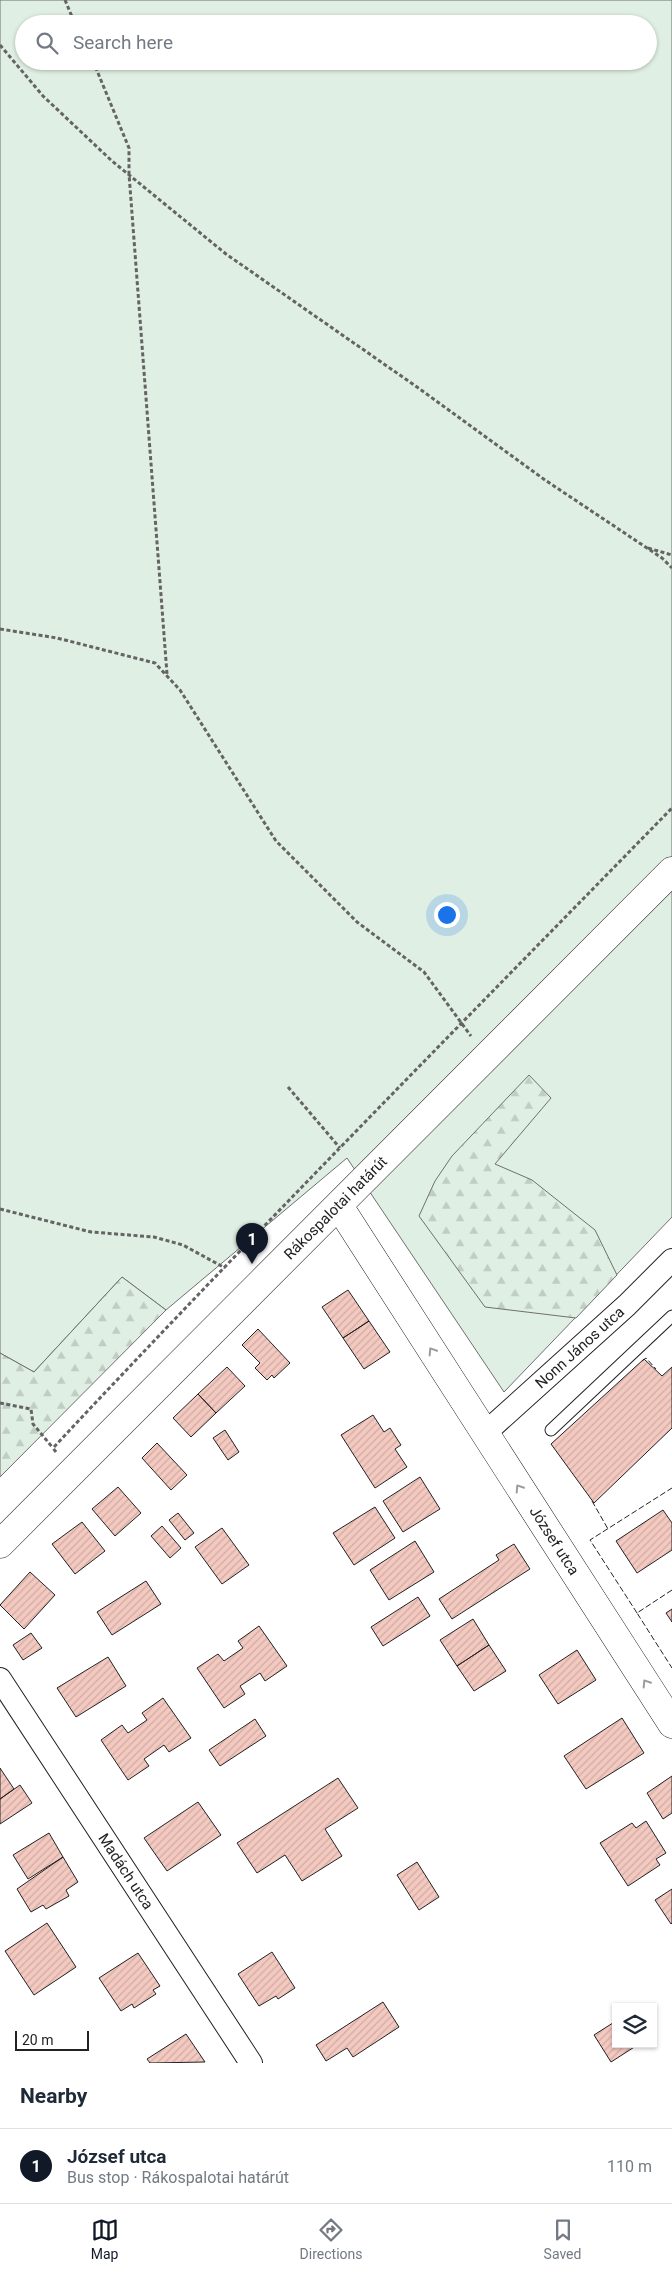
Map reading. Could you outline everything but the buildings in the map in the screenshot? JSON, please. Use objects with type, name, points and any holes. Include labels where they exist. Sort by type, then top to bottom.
[{"type":"street","name":"Rákospalotai határút","points":[[0,1544],[672,871]]},
{"type":"street","name":"József utca","points":[[338,1206],[672,1724]]},
{"type":"street","name":"Nonn János utca","points":[[484,1434],[627,1305],[672,1260]]},
{"type":"street","name":"Madách utca","points":[[0,1679],[251,2063]]},
{"type":"lane","points":[[551,1430],[672,1316]]},
{"type":"path","points":[[65,0],[71,15]]},
{"type":"path","points":[[0,45],[15,63]]},
{"type":"path","points":[[21,70],[43,96],[129,174],[226,254],[417,387],[545,480],[645,547],[672,568]]},
{"type":"path","points":[[97,70],[129,148],[129,174],[167,676]]},
{"type":"path","points":[[645,547],[672,554]]},
{"type":"path","points":[[0,630],[57,638],[155,663],[180,690],[276,841],[357,922],[424,972],[461,1025],[488,1056]]},
{"type":"path","points":[[53,1448],[340,1148],[672,808]]},
{"type":"path","points":[[288,1087],[340,1148]]},
{"type":"path","points":[[0,1209],[91,1232],[154,1237],[183,1245],[225,1268]]},
{"type":"path","points":[[0,1403],[31,1409],[34,1424],[53,1448],[69,1475]]},
{"type":"green space","points":[[0,0],[672,0],[672,1217],[504,1392],[347,1158],[166,1310],[122,1277],[34,1372],[0,1353]]},
{"type":"green space","points":[[529,1075],[551,1098],[495,1164],[532,1180],[595,1230],[617,1275],[576,1318],[485,1307],[419,1216],[435,1181],[452,1156]]},
{"type":"green space","points":[[122,1277],[166,1310],[0,1477],[0,1353],[34,1372]]},
{"type":"fence","points":[[642,1361],[646,1358],[656,1369]]},
{"type":"fence","points":[[637,1613],[590,1540],[672,1488]]},
{"type":"fence","points":[[592,1501],[608,1529]]},
{"type":"fence","points":[[672,1590],[637,1613],[672,1668]]},
{"type":"place","name":"József utca","points":[[252,1264]]}]
